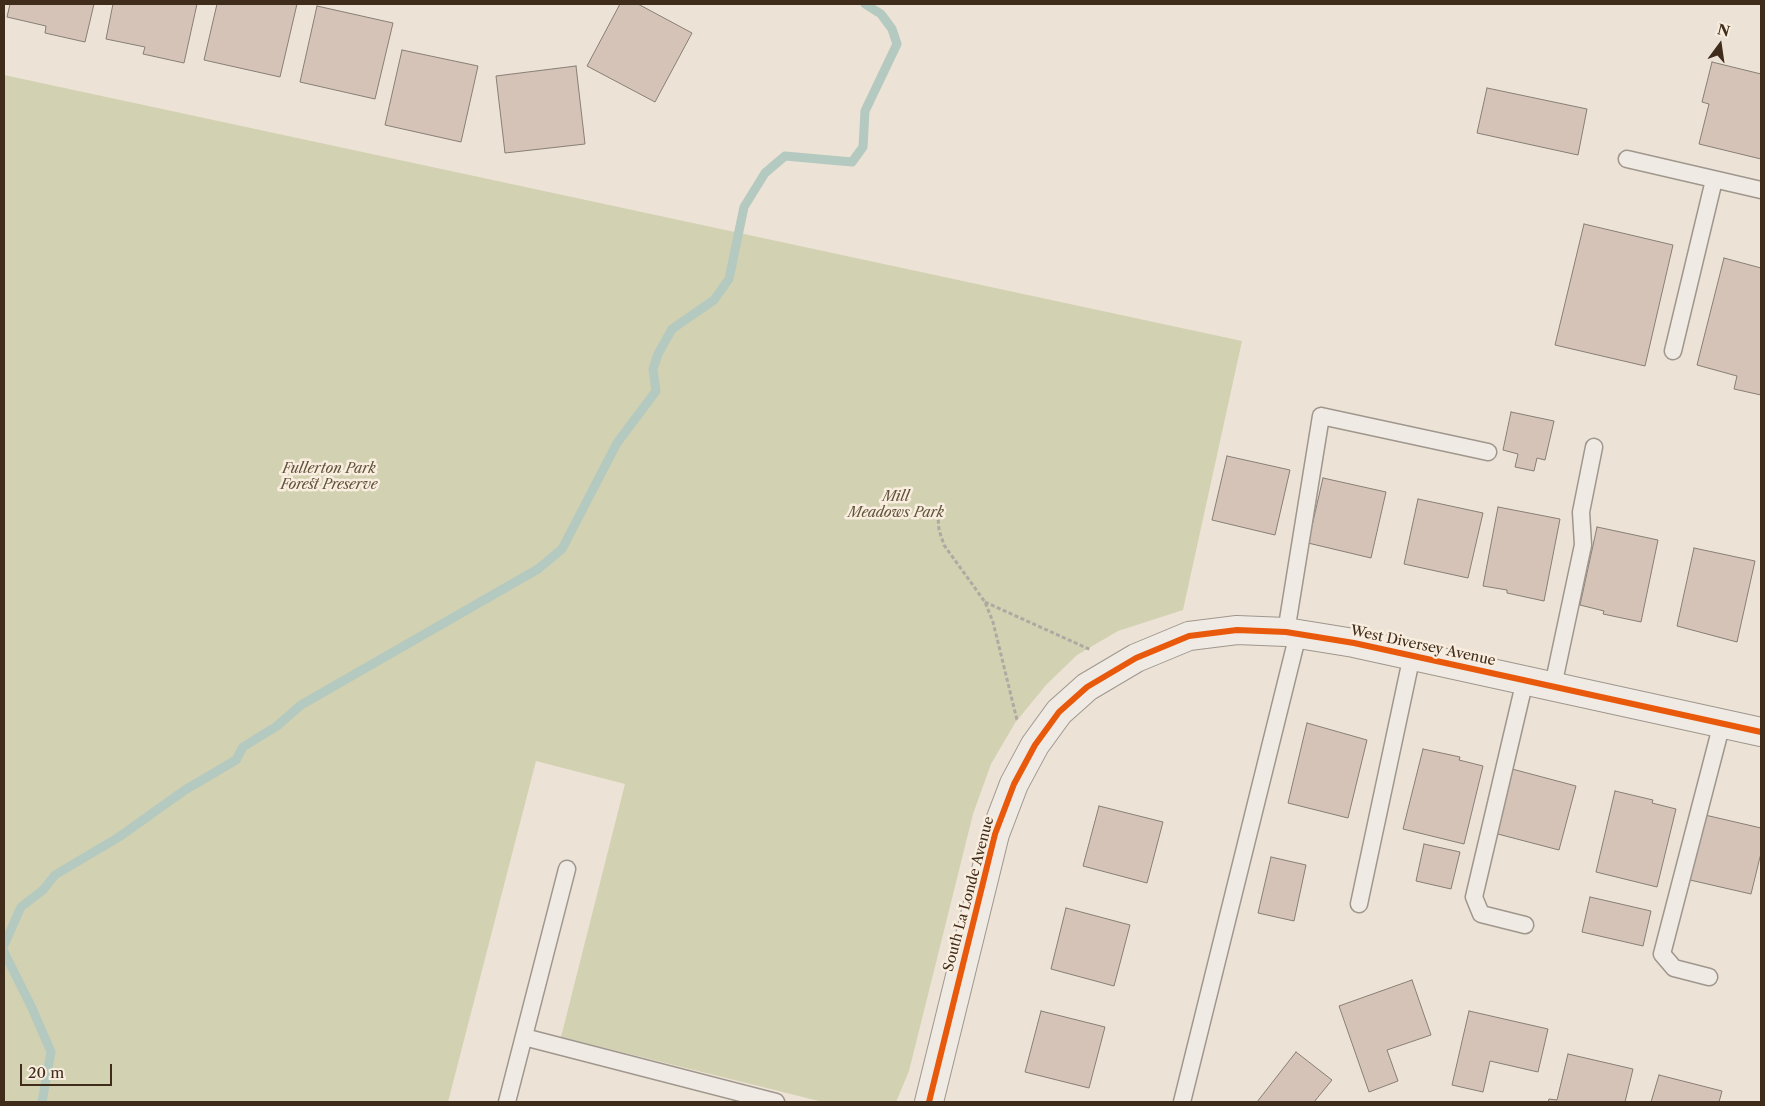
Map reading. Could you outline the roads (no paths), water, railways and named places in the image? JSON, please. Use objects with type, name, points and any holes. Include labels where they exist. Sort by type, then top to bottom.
[{"type":"street","name":"West Diversey Avenue","points":[[1087,687],[1136,658],[1189,636],[1237,630],[1292,633],[1412,655],[1761,732]]},
{"type":"street","name":"South La Londe Avenue","points":[[929,1102],[995,834],[1014,784],[1035,745],[1059,712],[1087,687]]},
{"type":"lane","points":[[1627,158],[1761,190]]},
{"type":"lane","points":[[1673,351],[1714,180]]},
{"type":"lane","points":[[1182,1102],[1292,633],[1321,416],[1488,452]]},
{"type":"lane","points":[[1553,686],[1583,545],[1581,512],[1594,447]]},
{"type":"lane","points":[[1359,904],[1412,655]]},
{"type":"lane","points":[[1524,925],[1481,914],[1474,897],[1525,680]]},
{"type":"lane","points":[[1709,977],[1674,968],[1662,954],[1722,723]]},
{"type":"lane","points":[[507,1102],[567,869]]},
{"type":"lane","points":[[524,1037],[776,1102]]},
{"type":"waterway","points":[[4,945],[21,907],[43,890],[55,875],[119,837],[185,790],[236,760],[243,747],[277,726],[301,705],[538,569],[562,549],[617,443],[656,391],[653,369],[658,354],[672,329],[714,300],[729,279],[744,207],[765,173],[785,156],[852,162],[863,147],[865,111],[897,44],[892,29],[881,14],[865,4]]},
{"type":"waterway","points":[[4,952],[32,1008],[51,1052],[42,1102]]},
{"type":"park label","name":"Fullerton Park Forest Preserve","points":[[329,478]]},
{"type":"park label","name":"Mill Meadows Park","points":[[896,506]]}]
